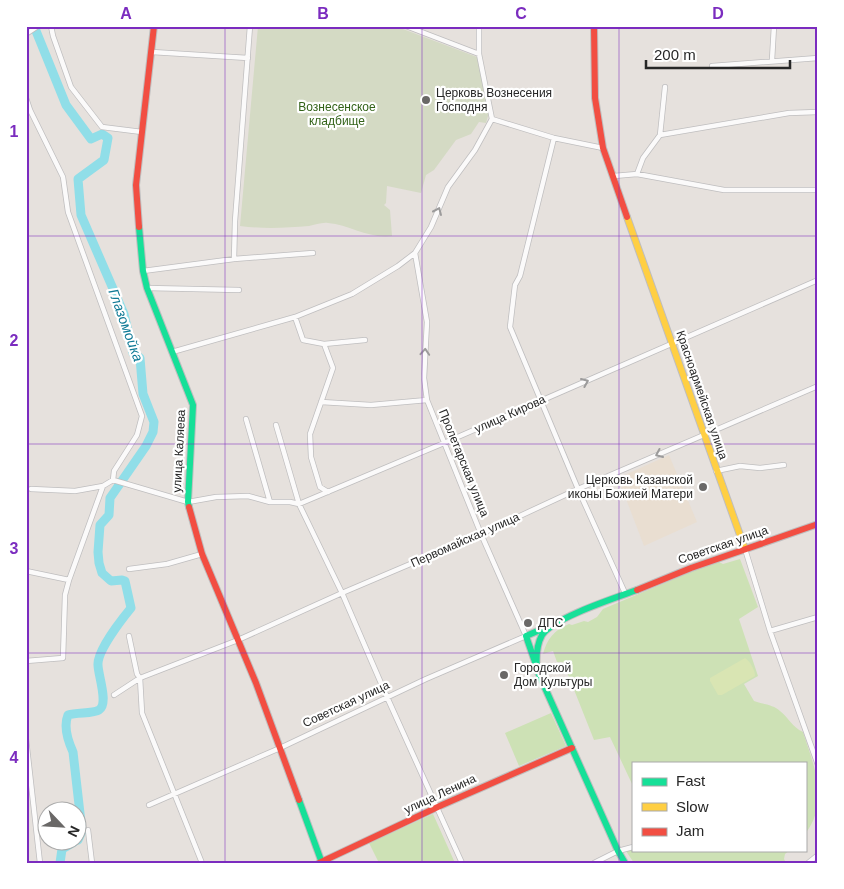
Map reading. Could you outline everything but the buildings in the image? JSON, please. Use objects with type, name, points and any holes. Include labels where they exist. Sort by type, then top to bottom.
[{"type":"main road","name":"улица Каляева","points":[[154,26],[136,185],[143,271],[147,288],[193,406],[188,502],[202,554],[280,748],[321,862]]},
{"type":"main road","name":"Красноармейская улица","points":[[594,26],[595,98],[603,148],[745,549]]},
{"type":"main road","name":"Советская улица","points":[[526,636],[625,593],[818,524]]},
{"type":"main road","name":"Советская улица","points":[[542,635],[554,623]]},
{"type":"main road","name":"Пролетарская улица","points":[[537,670],[537,652],[542,635]]},
{"type":"main road","name":"Пролетарская улица","points":[[526,636],[537,670],[625,863]]},
{"type":"main road","name":"улица Ленина","points":[[321,862],[572,748]]},
{"type":"street","points":[[26,34],[38,26]]},
{"type":"street","points":[[51,26],[72,87],[102,127],[142,132]]},
{"type":"street","points":[[234,259],[235,222],[250,26]]},
{"type":"street","points":[[406,26],[479,54]]},
{"type":"street","points":[[172,352],[295,317],[352,294],[414,254],[431,227],[448,187],[475,150],[492,118],[479,54],[479,26]]},
{"type":"street","points":[[772,60],[774,26]]},
{"type":"street","points":[[152,52],[248,58]]},
{"type":"street","points":[[712,66],[818,58]]},
{"type":"street","points":[[637,174],[643,158],[660,136],[665,87]]},
{"type":"street","points":[[26,98],[63,177],[68,212],[142,416],[137,435],[114,471],[113,480],[103,486],[75,491],[31,489]]},
{"type":"street","points":[[660,136],[789,113],[818,112]]},
{"type":"street","points":[[492,118],[554,138],[603,148]]},
{"type":"street","points":[[554,138],[520,276],[515,285],[510,328],[578,489],[625,593]]},
{"type":"street","points":[[614,176],[637,174],[724,190],[818,190]]},
{"type":"street","points":[[143,271],[234,259],[313,253]]},
{"type":"street","name":"Пролетарская улица","points":[[414,254],[427,322],[424,378],[427,400],[481,534],[526,636]]},
{"type":"street","name":"улица Кирова","points":[[113,480],[188,502],[216,497],[248,496],[270,502],[299,504],[818,280]]},
{"type":"street","points":[[147,288],[239,290]]},
{"type":"street","points":[[295,317],[303,340],[324,344],[365,340]]},
{"type":"street","points":[[324,344],[333,368],[310,434],[311,457],[320,487],[328,492]]},
{"type":"street","name":"Первомайская улица","points":[[114,696],[140,678],[238,640],[481,534],[578,489],[818,386]]},
{"type":"street","points":[[321,402],[371,405],[427,400]]},
{"type":"street","points":[[246,419],[270,502]]},
{"type":"street","points":[[276,425],[299,504],[342,593],[462,863]]},
{"type":"street","points":[[716,471],[740,466],[760,468],[784,465]]},
{"type":"street","points":[[26,661],[63,658],[65,595],[103,486]]},
{"type":"street","name":"Красноармейская улица","points":[[745,549],[770,631],[818,765]]},
{"type":"street","points":[[129,569],[167,564],[202,554]]},
{"type":"street","points":[[26,571],[69,580]]},
{"type":"street","points":[[770,631],[818,617]]},
{"type":"street","points":[[129,636],[137,674],[140,678],[142,713],[202,863]]},
{"type":"street","name":"Советская улица","points":[[149,805],[280,748],[426,678],[526,636]]},
{"type":"street","points":[[26,739],[29,780],[40,863]]},
{"type":"street","points":[[88,830],[92,863]]},
{"type":"street","points":[[594,863],[618,851],[632,847]]},
{"type":"street","points":[[808,863],[818,855]]},
{"type":"shaded area","points":[[669,455],[697,522],[644,546],[618,478]]},
{"type":"green space","name":"Вознесенское кладбище","points":[[258,26],[395,26],[477,57],[489,112],[486,123],[479,122],[471,134],[456,140],[434,170],[426,175],[421,193],[387,186],[386,203],[384,205],[390,210],[392,236],[375,236],[336,224],[326,223],[283,228],[240,226]]},
{"type":"green space","points":[[740,559],[758,607],[739,619],[758,676],[744,684],[754,701],[777,709],[796,728],[803,732],[818,784],[817,809],[813,822],[806,832],[806,762],[632,762],[632,784],[610,737],[594,740],[563,662],[557,662],[553,651],[543,654],[552,636],[564,626],[584,621],[588,622],[597,617],[603,609],[717,561],[723,564]]},
{"type":"green space","points":[[745,658],[752,666],[755,676],[722,695],[718,695],[710,678]]},
{"type":"green space","points":[[551,713],[566,746],[519,766],[505,733]]},
{"type":"green space","points":[[433,814],[455,863],[379,863],[369,843]]},
{"type":"green space","points":[[632,848],[632,852],[788,852],[784,859],[786,863],[634,863],[626,851]]},
{"type":"waterway","name":"Глазомойка","points":[[34,26],[66,105],[91,139],[102,134],[108,138],[104,160],[78,179],[81,215],[124,314],[133,353],[140,358],[143,394],[154,422],[153,432],[146,446],[110,498],[109,515],[100,525],[98,552],[102,573],[111,581],[125,581],[131,608],[101,652],[98,670],[103,696],[102,707],[89,713],[68,715],[66,724],[67,734],[73,752],[79,802]]},
{"type":"waterway","name":"Глазомойка","points":[[60,863],[62,852]]},
{"type":"traffic: fast","points":[[139,227],[143,271],[147,288],[193,405],[189,507]]},
{"type":"traffic: fast","points":[[625,863],[537,670],[537,657],[542,635],[558,622],[585,609],[637,590]]},
{"type":"traffic: fast","points":[[535,662],[526,636],[549,626]]},
{"type":"traffic: fast","points":[[299,800],[322,863]]},
{"type":"traffic: slow","points":[[627,217],[745,549]]},
{"type":"traffic: jam","points":[[139,227],[136,185],[154,26]]},
{"type":"traffic: jam","points":[[594,26],[595,98],[603,148],[627,217]]},
{"type":"traffic: jam","points":[[189,507],[202,554],[256,683],[299,800]]},
{"type":"traffic: jam","points":[[637,590],[691,568],[818,524]]},
{"type":"traffic: jam","points":[[319,863],[442,805],[572,748]]},
{"type":"place","name":"Церковь Вознесения Господня","points":[[426,100]]},
{"type":"place","name":"Церковь Казанской иконы Божией Матери","points":[[703,487]]},
{"type":"place","name":"ДПС","points":[[528,623]]},
{"type":"place","name":"Городской Дом Культуры","points":[[504,675]]}]
